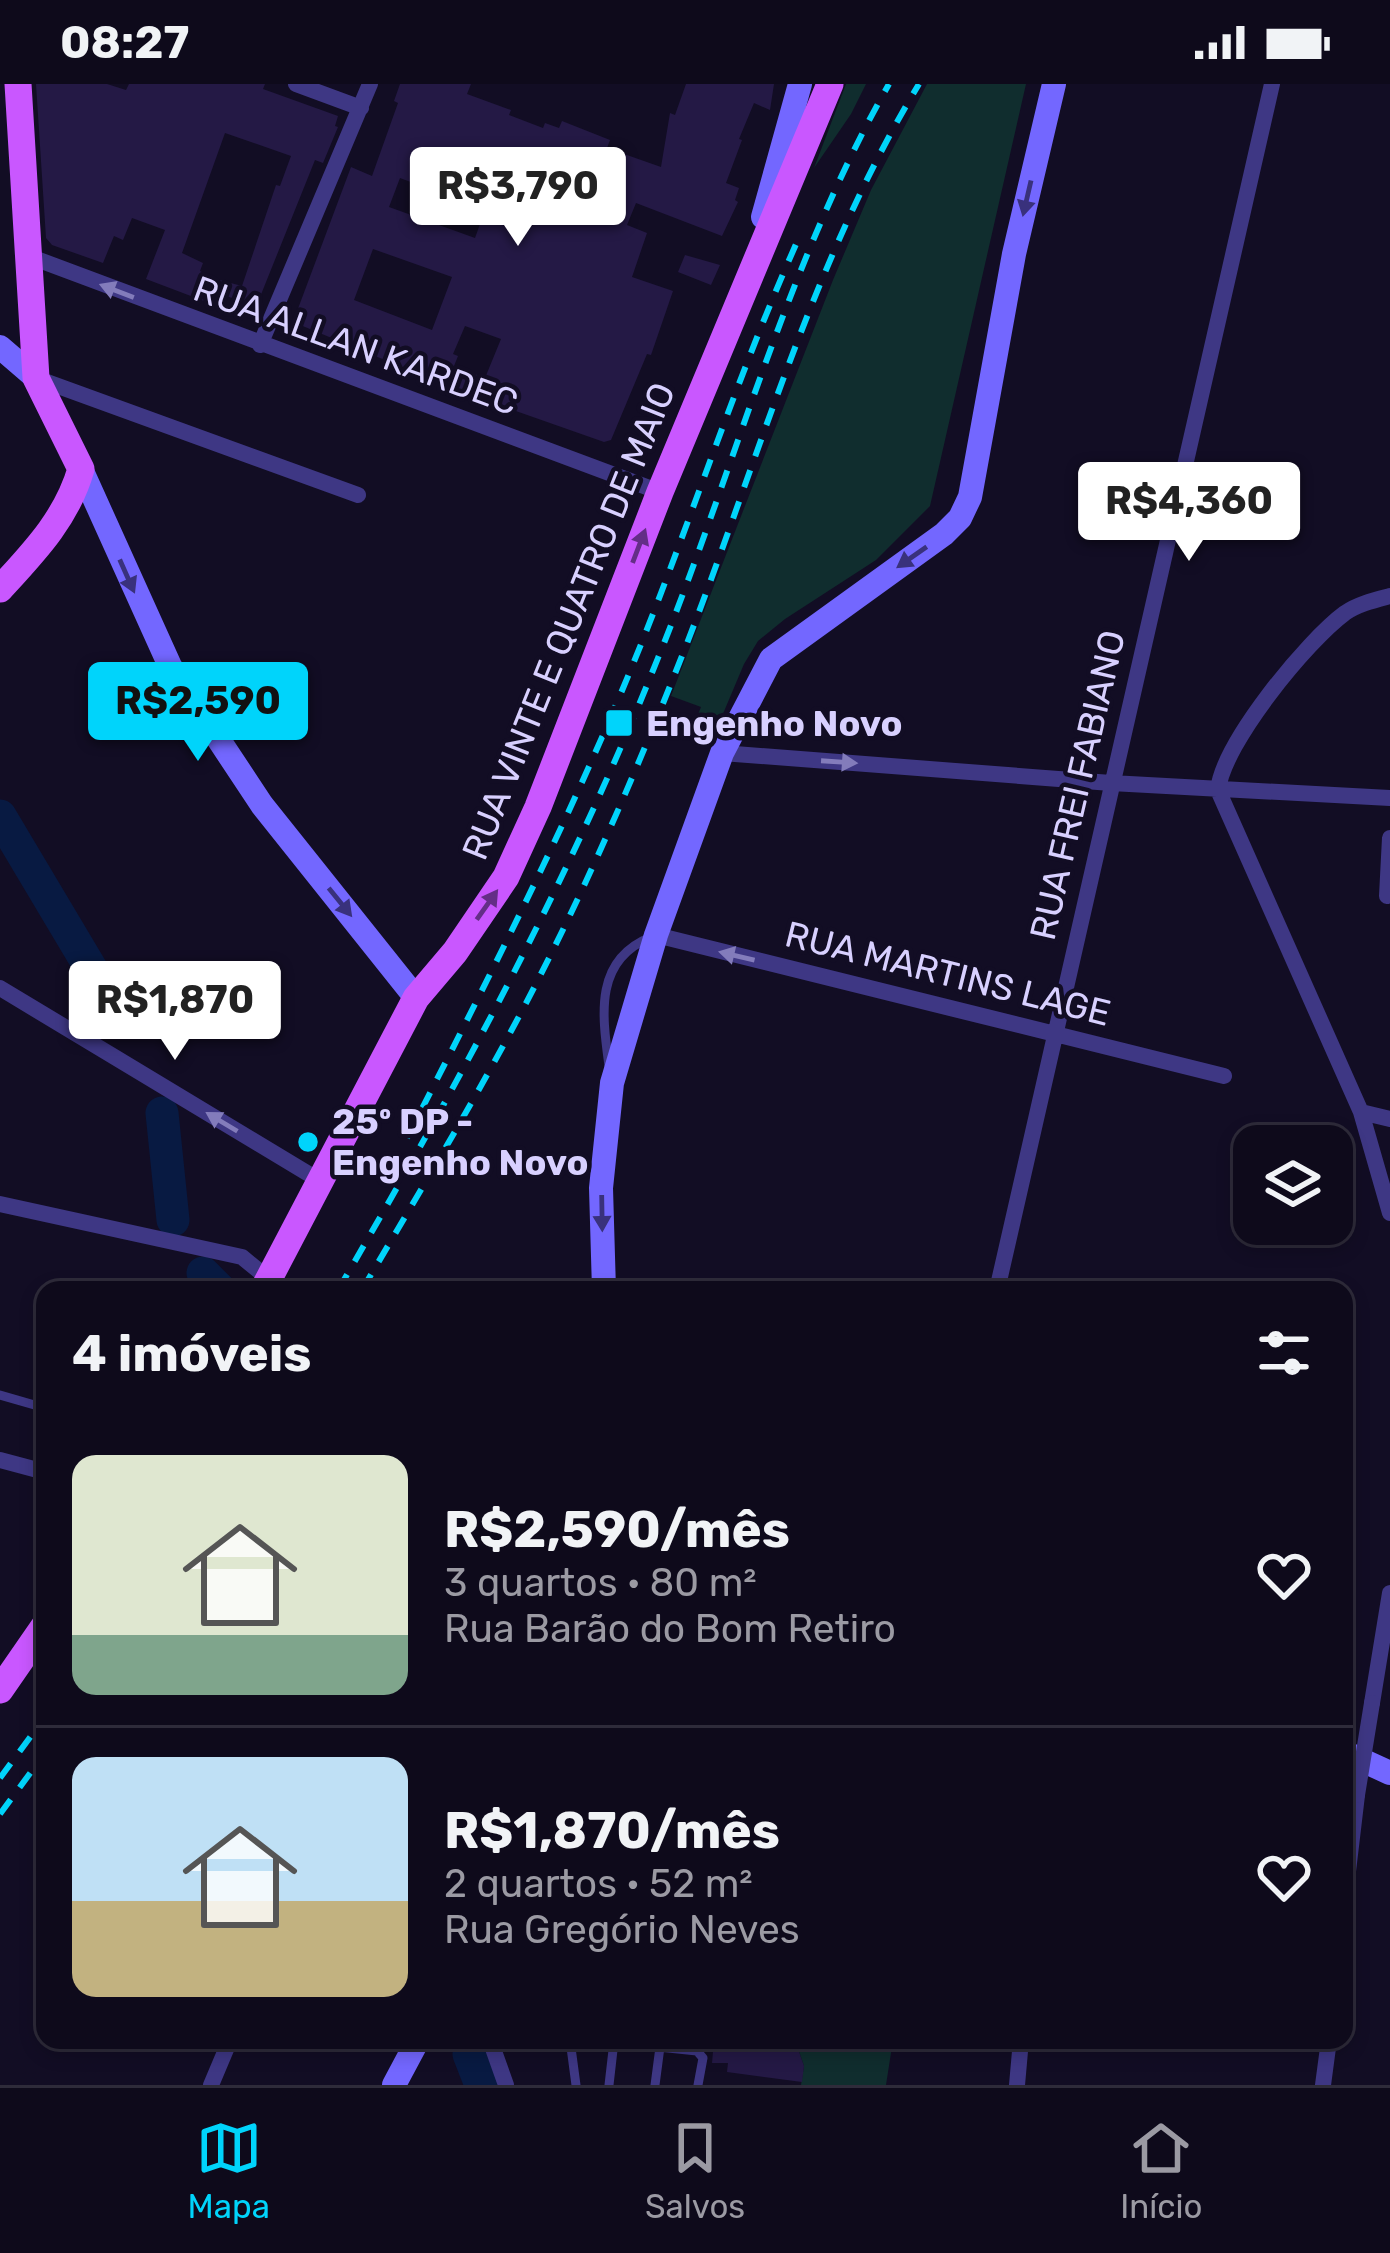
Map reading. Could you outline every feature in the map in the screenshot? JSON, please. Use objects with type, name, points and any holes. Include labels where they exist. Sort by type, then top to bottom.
[{"type":"main road","points":[[18,84],[36,378]]},
{"type":"main road","points":[[739,300],[800,84]]},
{"type":"main road","name":"RUA VINTE E QUATRO DE MAIO","points":[[275,1281],[416,998],[506,877],[830,84]]},
{"type":"main road","points":[[604,1281],[602,1188],[612,1083],[656,935],[722,753],[771,659],[960,518],[974,478],[1014,254],[1054,84]]},
{"type":"main road","points":[[0,346],[36,378],[170,666],[262,805],[416,998]]},
{"type":"main road","points":[[0,589],[55,527],[81,469]]},
{"type":"main road","points":[[0,1690],[36,1638]]},
{"type":"main road","points":[[1353,1756],[1390,1773]]},
{"type":"main road","points":[[394,2085],[413,2049]]},
{"type":"street","points":[[296,84],[361,108]]},
{"type":"street","points":[[260,346],[370,84]]},
{"type":"street","name":"RUA FREI FABIANO","points":[[999,1281],[1272,84]]},
{"type":"street","name":"RUA ALLAN KARDEC","points":[[31,257],[660,492]]},
{"type":"street","points":[[36,378],[358,495]]},
{"type":"street","points":[[1390,596],[1348,610],[1311,646],[1241,735],[1227,759],[1218,790],[1361,1112],[1390,1214]]},
{"type":"street","points":[[722,753],[1111,783],[1390,798]]},
{"type":"street","points":[[1387,896],[1390,838]]},
{"type":"street","name":"RUA MARTINS LAGE","points":[[656,935],[1224,1076]]},
{"type":"street","points":[[0,988],[322,1182]]},
{"type":"street","points":[[1361,1112],[1390,1119]]},
{"type":"street","points":[[0,1204],[242,1257],[268,1281]]},
{"type":"street","points":[[0,1460],[36,1470]]},
{"type":"street","points":[[1353,1829],[1390,1593]]},
{"type":"street","points":[[211,2085],[226,2049]]},
{"type":"street","points":[[493,2049],[506,2085]]},
{"type":"street","points":[[1017,2085],[1020,2049]]},
{"type":"street","points":[[1323,2085],[1328,2049]]},
{"type":"lane","points":[[0,1395],[36,1405]]},
{"type":"lane","points":[[571,2049],[576,2085]]},
{"type":"lane","points":[[609,2085],[614,2049]]},
{"type":"lane","points":[[656,2085],[660,2049]]},
{"type":"lane","points":[[672,2049],[701,2054],[698,2085]]},
{"type":"green space","points":[[846,84],[866,84],[814,168]]},
{"type":"green space","points":[[927,84],[1026,84],[930,506],[876,560],[758,641],[717,728],[694,724],[701,707],[671,696],[833,280],[871,190]]},
{"type":"green space","points":[[798,2049],[892,2049],[886,2085],[801,2085],[804,2066]]},
{"type":"building","points":[[36,84],[107,84],[126,90],[129,84],[265,84],[263,89],[338,116],[323,163],[315,160],[256,307],[208,289],[204,301],[146,279],[165,230],[132,218],[123,240],[114,236],[103,263],[52,245],[46,238]],"holes":[[[225,133],[291,156],[280,186],[276,185],[242,286],[200,271],[203,263],[182,253]]]},
{"type":"building","points":[[400,84],[471,84],[467,94],[511,110],[509,115],[543,128],[545,123],[559,128],[562,121],[610,140],[607,148],[661,167],[670,113],[675,115],[686,84],[774,84],[770,110],[754,103],[739,139],[726,183],[739,188],[738,202],[722,236],[636,203],[627,225],[647,233],[632,277],[673,291],[651,355],[647,354],[611,440],[604,442],[467,394],[293,322],[351,167],[372,176],[398,103],[394,101]],"holes":[[[400,178],[485,210],[475,238],[389,207]],[[373,249],[452,277],[432,330],[354,300]],[[465,326],[501,339],[485,378],[454,366],[458,356],[453,354]]]},
{"type":"building","points":[[685,255],[720,265],[711,285],[678,272]]},
{"type":"building","points":[[713,2049],[798,2049],[804,2066],[802,2082],[727,2072],[728,2063],[712,2063]]},
{"type":"waterway","points":[[0,816],[118,1014]]},
{"type":"waterway","points":[[162,1113],[173,1220]]},
{"type":"waterway","points":[[203,1273],[211,1281]]},
{"type":"waterway","points":[[469,2054],[481,2085]]},
{"type":"railway","points":[[343,1281],[469,1058],[550,901],[624,741],[686,586],[791,294],[853,152],[889,84]]},
{"type":"railway","points":[[367,1281],[506,1041],[584,885],[672,681],[813,302],[880,155],[919,84]]},
{"type":"railway","points":[[407,1138],[597,750],[797,242]]},
{"type":"railway","points":[[0,1778],[36,1729]]},
{"type":"railway","points":[[0,1814],[36,1765]]},
{"type":"place","name":"Engenho Novo","points":[[619,723]]},
{"type":"place","name":"25º DP - Engenho Novo","points":[[308,1142]]}]
